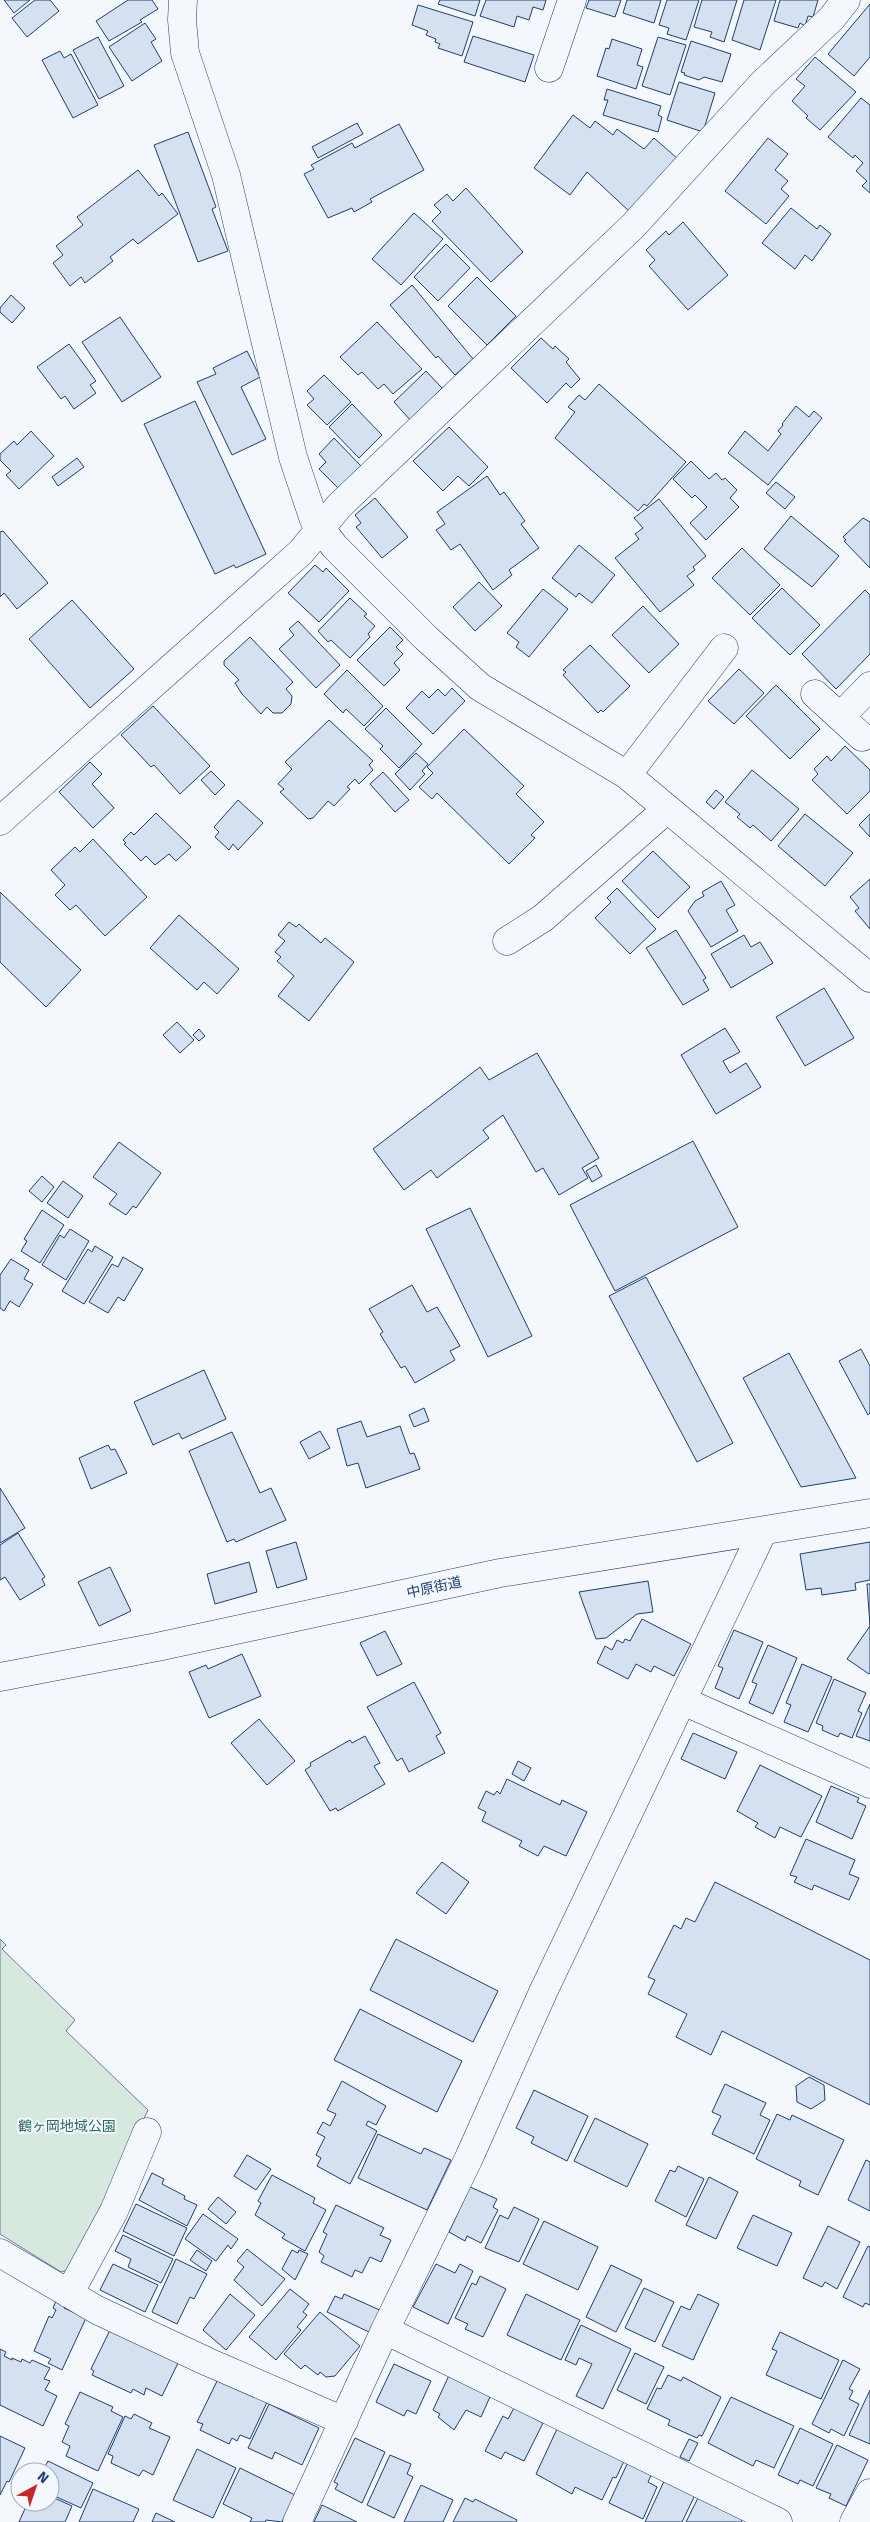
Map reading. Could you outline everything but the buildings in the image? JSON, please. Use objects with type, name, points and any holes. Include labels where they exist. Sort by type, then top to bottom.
[{"type":"street","points":[[183,0],[182,20],[185,53],[226,175],[293,457],[314,520],[320,529],[335,547],[426,638],[480,687],[627,775],[870,978]]},
{"type":"street","points":[[549,68],[572,0]]},
{"type":"street","points":[[0,821],[301,552],[339,506],[633,226],[764,83],[831,19],[846,0]]},
{"type":"street","points":[[627,775],[724,648]]},
{"type":"street","points":[[840,717],[870,686]]},
{"type":"street","points":[[815,694],[862,737]]},
{"type":"street","points":[[507,941],[543,918],[667,808]]},
{"type":"street","name":"中原街道","points":[[0,1677],[157,1647],[500,1573],[870,1513]]},
{"type":"street","points":[[297,2522],[385,2330],[468,2160],[544,1990],[763,1531]]},
{"type":"street","points":[[683,1701],[870,1784]]},
{"type":"street","points":[[69,2294],[114,2211],[147,2132]]},
{"type":"street","points":[[0,2253],[97,2310],[208,2362],[344,2421]]},
{"type":"street","points":[[385,2330],[778,2522]]},
{"type":"street","points":[[854,2522],[870,2493]]},
{"type":"green space","name":"鶴ヶ岡地域公園","points":[[0,1939],[6,1945],[2,1949],[75,2020],[66,2031],[148,2110],[74,2268],[61,2272],[0,2234]]}]
